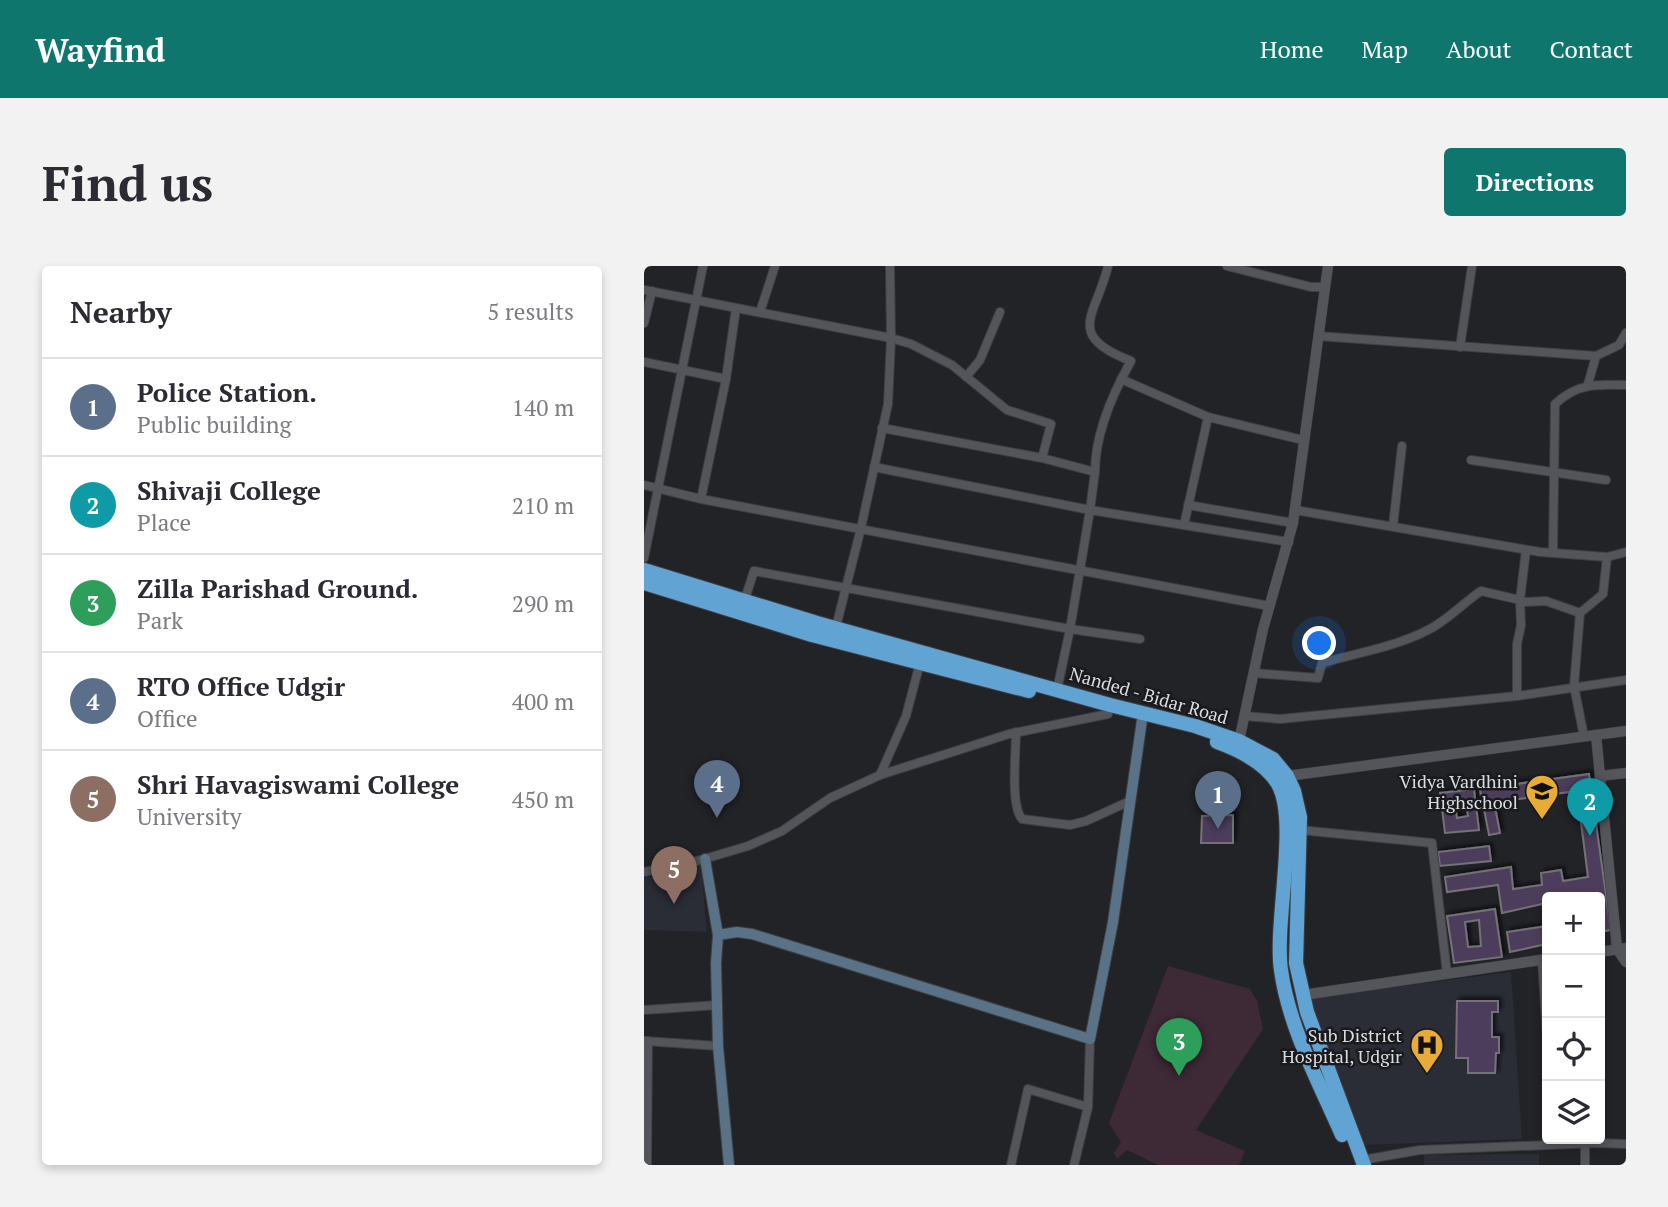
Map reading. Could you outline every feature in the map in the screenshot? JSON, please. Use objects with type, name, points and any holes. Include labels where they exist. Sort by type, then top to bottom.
[{"type":"highway","name":"Nanded - Bidar Road","points":[[644,570],[834,635]]},
{"type":"highway","name":"Nanded - Bidar Road","points":[[644,583],[922,658],[1058,690],[1228,746],[1260,765],[1279,786],[1284,804],[1286,836],[1279,943],[1280,970],[1294,1023],[1360,1163]]},
{"type":"highway","name":"Nanded - Bidar Road","points":[[922,658],[1108,713],[1195,726],[1239,741],[1273,759],[1287,776],[1294,791],[1300,817],[1296,963],[1307,1012],[1360,1163]]},
{"type":"main road","points":[[718,935],[737,932],[752,934],[1090,1038],[1113,922],[1143,718]]},
{"type":"main road","points":[[705,859],[718,935],[718,1046],[729,1165]]},
{"type":"street","points":[[644,558],[703,266]]},
{"type":"street","points":[[760,312],[775,266]]},
{"type":"street","points":[[834,635],[888,404],[890,266]]},
{"type":"street","points":[[1058,690],[1090,510],[1095,454],[1121,379],[1131,361],[1107,352],[1097,344],[1090,325],[1089,315],[1108,266]]},
{"type":"street","points":[[1227,266],[1311,287],[1325,287]]},
{"type":"street","points":[[1239,741],[1269,606],[1293,523],[1328,266]]},
{"type":"street","points":[[1460,347],[1472,266]]},
{"type":"street","points":[[644,323],[648,290],[911,344],[952,365],[1007,410],[1051,424],[1042,458]]},
{"type":"street","points":[[701,499],[726,379],[736,308]]},
{"type":"street","points":[[966,377],[980,360],[1000,312]]},
{"type":"street","points":[[1318,336],[1596,356],[1619,345],[1626,333]]},
{"type":"street","points":[[1588,384],[1596,356]]},
{"type":"street","points":[[644,362],[726,379]]},
{"type":"street","points":[[1121,379],[1208,417],[1303,439]]},
{"type":"street","points":[[1553,553],[1555,404],[1588,384],[1626,385]]},
{"type":"street","points":[[1184,525],[1208,417]]},
{"type":"street","points":[[882,428],[1042,458],[1095,472]]},
{"type":"street","points":[[1393,526],[1402,446]]},
{"type":"street","points":[[1471,460],[1606,480]]},
{"type":"street","points":[[874,467],[1090,510],[1289,542]]},
{"type":"street","points":[[644,485],[701,499],[1269,606]]},
{"type":"street","points":[[1188,505],[1293,523]]},
{"type":"street","points":[[1295,510],[1526,550],[1607,557],[1626,552]]},
{"type":"street","points":[[1517,696],[1517,644],[1521,625],[1520,600],[1526,550]]},
{"type":"street","points":[[1584,737],[1574,686],[1580,613],[1603,594],[1607,557]]},
{"type":"street","points":[[744,602],[754,571],[1070,629],[1140,639]]},
{"type":"street","points":[[1254,673],[1318,678],[1322,663],[1410,638],[1449,617],[1481,591],[1524,602],[1546,601],[1580,613]]},
{"type":"street","points":[[880,775],[906,716],[922,658]]},
{"type":"street","points":[[1244,716],[1280,719],[1517,696],[1626,680]]},
{"type":"street","points":[[644,872],[705,859],[748,846],[782,831],[830,798],[880,775],[1016,732],[1108,713]]},
{"type":"street","points":[[1287,776],[1626,731]]},
{"type":"street","points":[[1016,732],[1016,797],[1017,813],[1021,819],[1070,825],[1130,802]]},
{"type":"street","points":[[1596,735],[1621,948],[1626,962]]},
{"type":"street","points":[[1600,776],[1626,773]]},
{"type":"street","points":[[1300,830],[1432,843],[1447,974]]},
{"type":"street","points":[[1303,995],[1542,960]]},
{"type":"street","points":[[644,1010],[718,1005]]},
{"type":"street","points":[[1074,1165],[1088,1107],[1090,1038]]},
{"type":"street","points":[[647,1165],[646,1041],[718,1046]]},
{"type":"street","points":[[1011,1165],[1028,1089],[1088,1107]]},
{"type":"street","points":[[1360,1163],[1420,1150],[1542,1143]]},
{"type":"street","points":[[1605,1143],[1626,1144]]},
{"type":"street","points":[[1585,1144],[1585,1165]]},
{"type":"shaded area","points":[[701,866],[707,932],[644,930],[644,878]]},
{"type":"shaded area","points":[[1168,966],[1250,989],[1257,1001],[1263,1029],[1196,1130],[1245,1151],[1239,1165],[1158,1165],[1127,1150],[1117,1159],[1114,1153],[1121,1142],[1109,1123]]},
{"type":"shaded area","name":"Sub District Hospital, Udgir","points":[[1511,972],[1522,1139],[1363,1145],[1309,998]]},
{"type":"shaded area","points":[[1539,1154],[1539,1165],[1424,1165],[1424,1155]]},
{"type":"building","points":[[1589,774],[1611,930],[1605,931],[1605,892],[1542,892],[1542,904],[1502,913],[1498,885],[1447,892],[1445,877],[1511,867],[1513,889],[1542,885],[1541,873],[1561,870],[1563,881],[1588,877],[1577,791],[1482,804],[1480,789]]},
{"type":"building","points":[[1474,789],[1479,830],[1445,833],[1440,793]],"holes":[[[1466,803],[1468,816],[1457,818],[1455,805]]]},
{"type":"building","points":[[1495,807],[1500,833],[1489,835],[1484,809]]},
{"type":"building","points":[[1233,815],[1233,843],[1201,843],[1202,816]]},
{"type":"building","points":[[1489,846],[1491,861],[1440,866],[1438,852]]},
{"type":"building","points":[[1495,909],[1502,957],[1454,963],[1447,916]],"holes":[[[1479,920],[1481,946],[1468,947],[1465,922]]]},
{"type":"building","points":[[1542,927],[1542,945],[1510,952],[1507,932]]},
{"type":"building","points":[[1457,1001],[1498,1001],[1498,1012],[1492,1012],[1492,1037],[1499,1037],[1495,1073],[1468,1073],[1468,1058],[1456,1058]]},
{"type":"place","name":"RTO Office Udgir","points":[[717,818]]},
{"type":"place","name":"Vidya Vardhini Highschool","points":[[1542,821]]},
{"type":"place","name":"Police Station.","points":[[1218,829]]},
{"type":"place","name":"Shivaji College","points":[[1590,836]]},
{"type":"place","name":"Shri Havagiswami College","points":[[674,904]]},
{"type":"place","name":"Sub District Hospital, Udgir","points":[[1427,1075]]},
{"type":"place","name":"Zilla Parishad Ground.","points":[[1179,1076]]}]
